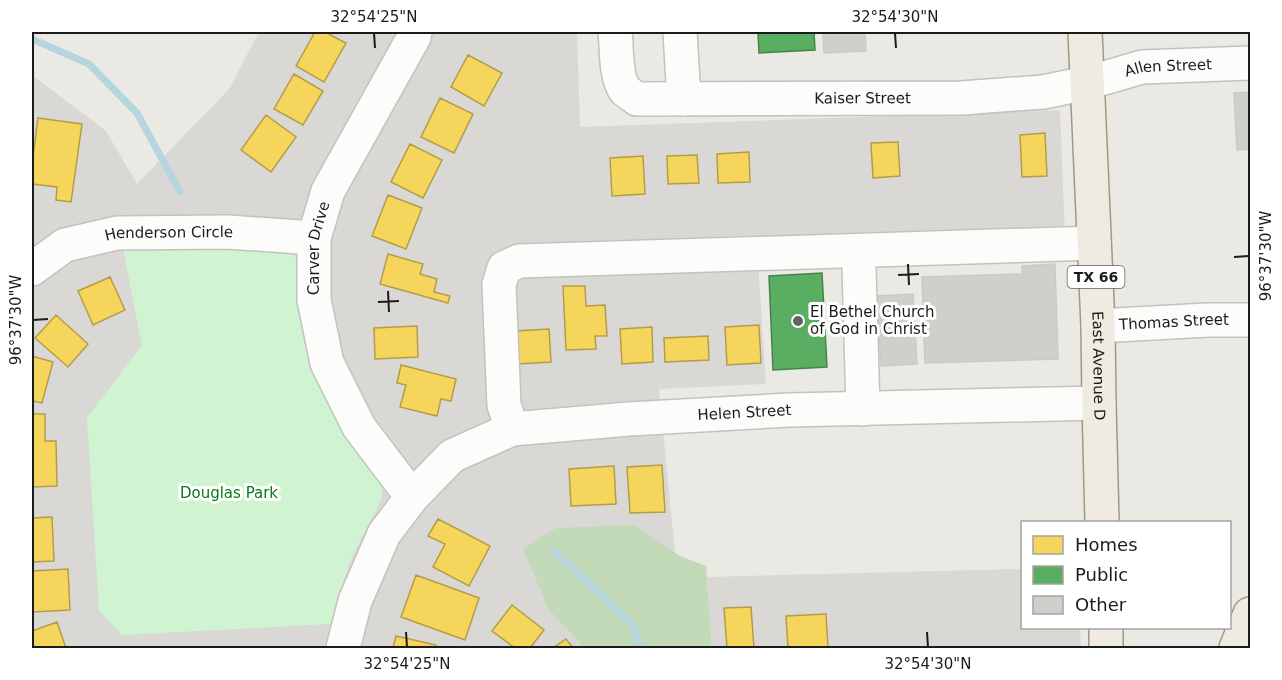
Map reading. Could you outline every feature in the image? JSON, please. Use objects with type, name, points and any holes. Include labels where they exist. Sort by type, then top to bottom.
[{"type":"main road","name":"East Avenue D","points":[[1085,32],[1098,326],[1102,521]]},
{"type":"main road","points":[[1236,648],[1251,614]]},
{"type":"street","name":"Carver Drive","points":[[412,497],[358,427],[327,363],[314,300],[314,238],[328,190],[415,32]]},
{"type":"street","name":"Kaiser Street","points":[[615,32],[621,81],[625,90],[637,99],[961,98],[1043,92],[1087,83]]},
{"type":"street","points":[[680,32],[684,99]]},
{"type":"street","name":"Allen Street","points":[[1087,83],[1142,67],[1251,63]]},
{"type":"street","name":"Henderson Circle","points":[[32,269],[65,245],[117,233],[228,232],[314,238]]},
{"type":"street","points":[[512,429],[504,405],[499,285],[504,268],[519,261],[1094,243]]},
{"type":"street","points":[[859,268],[863,409]]},
{"type":"street","name":"Thomas Street","points":[[1098,326],[1251,320]]},
{"type":"street","name":"Helen Street","points":[[412,497],[452,456],[512,429],[789,410],[1099,403]]},
{"type":"street","points":[[343,648],[355,602],[384,534],[412,497]]},
{"type":"shaded area","points":[[259,32],[577,32],[580,127],[1060,110],[1065,236],[757,247],[766,384],[659,389],[675,553],[634,525],[549,610],[584,648],[32,648],[32,75],[106,131],[137,184],[229,89]],"holes":[[[122,242],[381,500],[350,561],[330,624],[87,418],[142,345]]]},
{"type":"shaded area","points":[[1021,569],[1021,629],[1080,629],[1081,648],[712,648],[707,577]]},
{"type":"green space","name":"Douglas Park","points":[[122,242],[292,253],[301,264],[377,475],[383,486],[381,499],[350,561],[330,624],[122,635],[99,610],[87,418],[142,345]]},
{"type":"green space","points":[[634,525],[680,556],[706,566],[712,648],[584,648],[549,610],[523,549],[556,528]]},
{"type":"building: Homes","points":[[315,32],[325,32],[346,43],[324,82],[296,66]]},
{"type":"building: Homes","points":[[468,55],[502,73],[484,106],[451,87]]},
{"type":"building: Homes","points":[[294,74],[323,91],[303,125],[274,109]]},
{"type":"building: Homes","points":[[440,98],[473,114],[454,153],[421,137]]},
{"type":"building: Homes","points":[[266,115],[296,137],[271,172],[241,150]]},
{"type":"building: Homes","points":[[38,118],[82,124],[71,202],[56,200],[57,187],[32,184],[32,164]]},
{"type":"building: Homes","points":[[1045,133],[1047,176],[1022,177],[1020,135]]},
{"type":"building: Homes","points":[[898,142],[900,176],[873,178],[871,143]]},
{"type":"building: Homes","points":[[410,144],[442,160],[423,198],[391,182]]},
{"type":"building: Homes","points":[[749,152],[750,182],[718,183],[717,154]]},
{"type":"building: Homes","points":[[697,155],[699,183],[668,184],[667,156]]},
{"type":"building: Homes","points":[[643,156],[645,194],[612,196],[610,158]]},
{"type":"building: Homes","points":[[388,195],[422,208],[406,249],[372,236]]},
{"type":"building: Homes","points":[[388,254],[423,264],[420,274],[437,279],[434,292],[450,296],[448,303],[380,284]]},
{"type":"building: Homes","points":[[110,277],[125,310],[93,325],[78,291]]},
{"type":"building: Homes","points":[[563,286],[585,286],[586,306],[605,305],[607,336],[595,336],[596,349],[566,350]]},
{"type":"building: Homes","points":[[56,315],[88,344],[68,367],[35,338]]},
{"type":"building: Homes","points":[[759,325],[761,363],[727,365],[725,327]]},
{"type":"building: Homes","points":[[417,326],[418,357],[375,359],[374,328]]},
{"type":"building: Homes","points":[[652,327],[653,362],[622,364],[620,329]]},
{"type":"building: Homes","points":[[549,329],[551,362],[518,364],[516,331]]},
{"type":"building: Homes","points":[[708,336],[709,360],[665,362],[664,338]]},
{"type":"building: Homes","points":[[32,356],[53,362],[42,403],[32,401]]},
{"type":"building: Homes","points":[[401,365],[456,379],[451,401],[441,399],[437,416],[400,407],[406,385],[397,383]]},
{"type":"building: Homes","points":[[32,414],[45,414],[45,441],[56,441],[57,486],[32,487]]},
{"type":"building: Homes","points":[[662,465],[665,512],[630,513],[627,467]]},
{"type":"building: Homes","points":[[614,466],[616,504],[571,506],[569,469]]},
{"type":"building: Homes","points":[[52,517],[54,561],[32,562],[32,518]]},
{"type":"building: Homes","points":[[438,519],[490,546],[469,586],[433,567],[445,544],[428,536]]},
{"type":"building: Homes","points":[[68,569],[70,610],[32,612],[32,571]]},
{"type":"building: Homes","points":[[416,575],[479,598],[465,640],[401,617]]},
{"type":"building: Homes","points":[[512,605],[544,630],[530,648],[515,648],[492,631]]},
{"type":"building: Homes","points":[[751,607],[754,648],[727,648],[724,608]]},
{"type":"building: Homes","points":[[826,614],[828,648],[788,648],[786,616]]},
{"type":"building: Homes","points":[[57,622],[66,648],[34,648],[32,631]]},
{"type":"building: Homes","points":[[396,636],[436,645],[435,648],[393,648]]},
{"type":"building: Homes","points":[[566,639],[573,648],[553,648]]},
{"type":"building: Public","points":[[758,32],[814,32],[815,50],[759,53]]},
{"type":"building: Public","name":"El Bethel Church of God in Christ","points":[[822,273],[827,367],[773,370],[769,276]]},
{"type":"building: Other","points":[[823,32],[865,32],[866,51],[824,53]]},
{"type":"building: Other","points":[[1250,92],[1250,149],[1237,150],[1234,93]]},
{"type":"building: Other","points":[[1055,264],[1058,359],[925,363],[922,277],[1022,274],[1022,266]]},
{"type":"building: Other","points":[[913,294],[917,364],[881,366],[877,296]]},
{"type":"waterway","points":[[32,39],[89,64],[137,113],[180,192]]},
{"type":"waterway","points":[[554,551],[634,626],[640,648]]},
{"type":"place","name":"El Bethel Church of God in Christ","points":[[798,321]]}]
